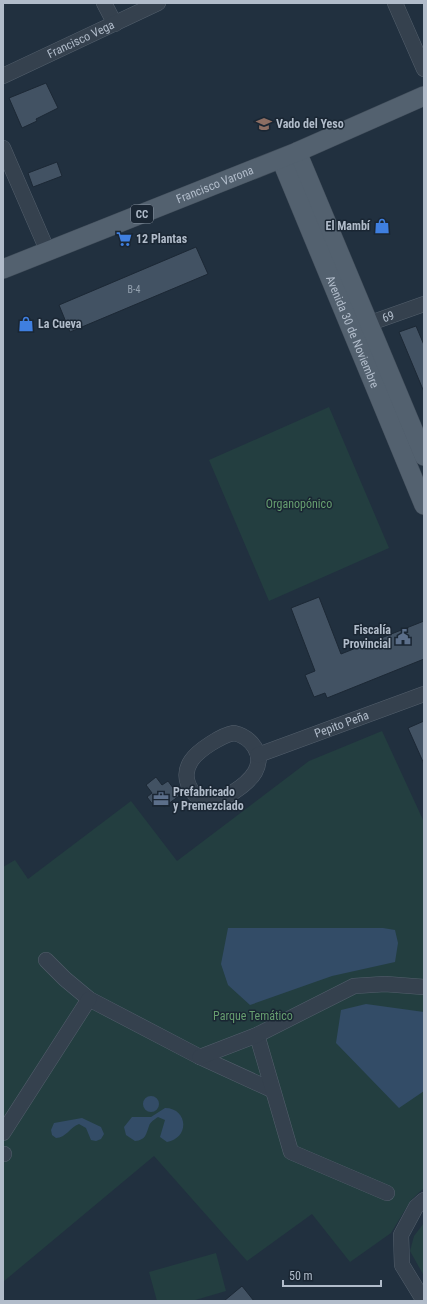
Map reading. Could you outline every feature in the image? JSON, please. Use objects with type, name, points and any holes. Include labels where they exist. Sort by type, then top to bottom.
[{"type":"main road","name":"Francisco Varona","points":[[3,269],[289,156],[424,96]]},
{"type":"main road","name":"Avenida 30 de Noviembre","points":[[289,156],[361,327],[417,448],[424,505]]},
{"type":"street","points":[[104,3],[115,24]]},
{"type":"street","name":"Francisco Vega","points":[[3,76],[158,3]]},
{"type":"street","points":[[395,3],[424,69]]},
{"type":"street","points":[[3,148],[48,252]]},
{"type":"street","name":"69","points":[[361,327],[424,304]]},
{"type":"street","name":"Pepito Peña","points":[[258,755],[424,694]]},
{"type":"street","points":[[234,733],[243,735],[250,740],[258,755],[256,771],[251,778],[224,799],[208,801],[193,793],[189,786],[186,778],[187,769],[191,761],[225,735],[234,733]]},
{"type":"street","points":[[46,960],[65,979],[89,999],[200,1057],[272,1090]]},
{"type":"street","points":[[200,1057],[257,1035],[354,986],[385,984],[424,987]]},
{"type":"street","points":[[3,1133],[89,999]]},
{"type":"street","points":[[257,1035],[291,1152],[387,1192]]},
{"type":"street","points":[[424,1200],[416,1207],[401,1235],[402,1265],[424,1301]]},
{"type":"green space","name":"Organopónico","points":[[329,407],[389,548],[269,601],[209,460]]},
{"type":"green space","name":"Parque Temático","points":[[382,731],[424,822],[424,1188],[411,1200],[391,1233],[350,1262],[312,1214],[247,1261],[154,1156],[3,1282],[3,867],[15,860],[28,879],[131,801],[177,861],[309,761]]},
{"type":"green space","points":[[424,1223],[424,1276],[410,1251],[414,1236]]},
{"type":"green space","points":[[216,1253],[226,1291],[192,1301],[157,1301],[149,1272]]},
{"type":"water","points":[[228,928],[383,928],[395,930],[398,943],[395,962],[332,976],[250,1005],[228,985],[221,964]]},
{"type":"water","points":[[366,1004],[424,1012],[424,1091],[399,1108],[336,1043],[341,1010]]},
{"type":"water","points":[[151,1096],[157,1098],[159,1104],[157,1110],[151,1112],[145,1110],[143,1104],[145,1098]]},
{"type":"water","points":[[165,1108],[173,1109],[182,1118],[183,1129],[180,1135],[167,1142],[160,1137],[165,1120],[158,1117],[150,1123],[143,1138],[135,1141],[126,1135],[124,1127],[132,1117],[151,1117]]},
{"type":"water","points":[[82,1118],[101,1127],[104,1134],[101,1139],[96,1141],[91,1140],[86,1128],[79,1124],[59,1138],[52,1135],[51,1130],[54,1123]]},
{"type":"building","points":[[46,83],[58,108],[22,128],[9,98]]},
{"type":"building","points":[[57,162],[62,176],[33,187],[28,173]]},
{"type":"building","points":[[196,247],[208,274],[70,332],[59,305]]},
{"type":"building","points":[[416,326],[424,345],[424,392],[399,332]]},
{"type":"building","name":"Fiscalía Provincial","points":[[319,597],[341,654],[424,621],[424,659],[327,698],[325,693],[314,697],[305,675],[315,671],[291,608]]},
{"type":"building","points":[[424,721],[424,764],[408,728]]},
{"type":"building","name":"Prefabricado y Premezclado","points":[[156,777],[162,785],[168,781],[179,796],[164,807],[159,802],[154,806],[147,797],[152,793],[146,785]]},
{"type":"building","points":[[242,1286],[254,1301],[224,1301]]},
{"type":"place","name":"Vado del Yeso","points":[[264,124]]},
{"type":"place","name":"El Mambí","points":[[382,226]]},
{"type":"place","name":"12 Plantas","points":[[124,239]]},
{"type":"place","name":"La Cueva","points":[[26,324]]},
{"type":"place","name":"Fiscalía Provincial","points":[[403,637]]},
{"type":"place","name":"Prefabricado y Premezclado","points":[[161,799]]}]
